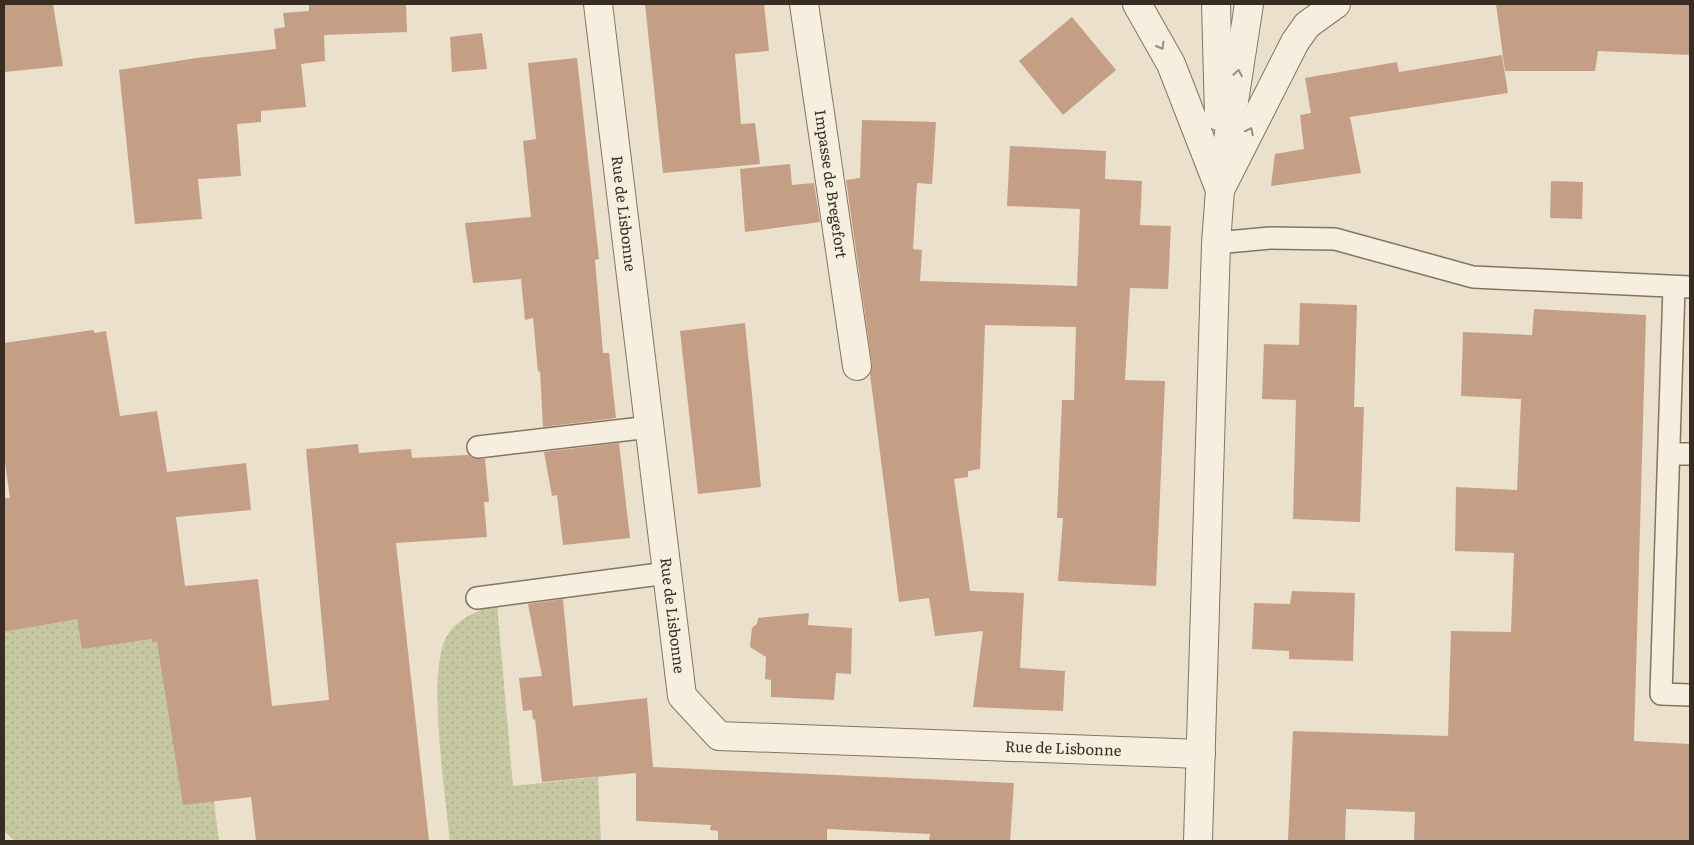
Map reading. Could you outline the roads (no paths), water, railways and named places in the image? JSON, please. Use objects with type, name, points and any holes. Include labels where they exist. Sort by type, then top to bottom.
[{"type":"street","name":"Rue de Lisbonne","points":[[598,4],[682,696],[718,736],[1201,754]]},
{"type":"street","name":"Impasse de Bregefort","points":[[804,4],[857,366]]},
{"type":"street","points":[[1137,4],[1171,64],[1220,190]]},
{"type":"street","points":[[1216,4],[1220,190]]},
{"type":"street","points":[[1198,841],[1216,243],[1220,190],[1249,4]]},
{"type":"street","points":[[1220,190],[1295,42],[1307,25],[1336,4]]},
{"type":"lane","points":[[1216,243],[1270,238],[1335,239],[1473,277],[1682,287],[1680,454],[1661,694],[1690,695]]},
{"type":"lane","points":[[478,447],[650,427]]},
{"type":"lane","points":[[477,598],[667,572]]}]
